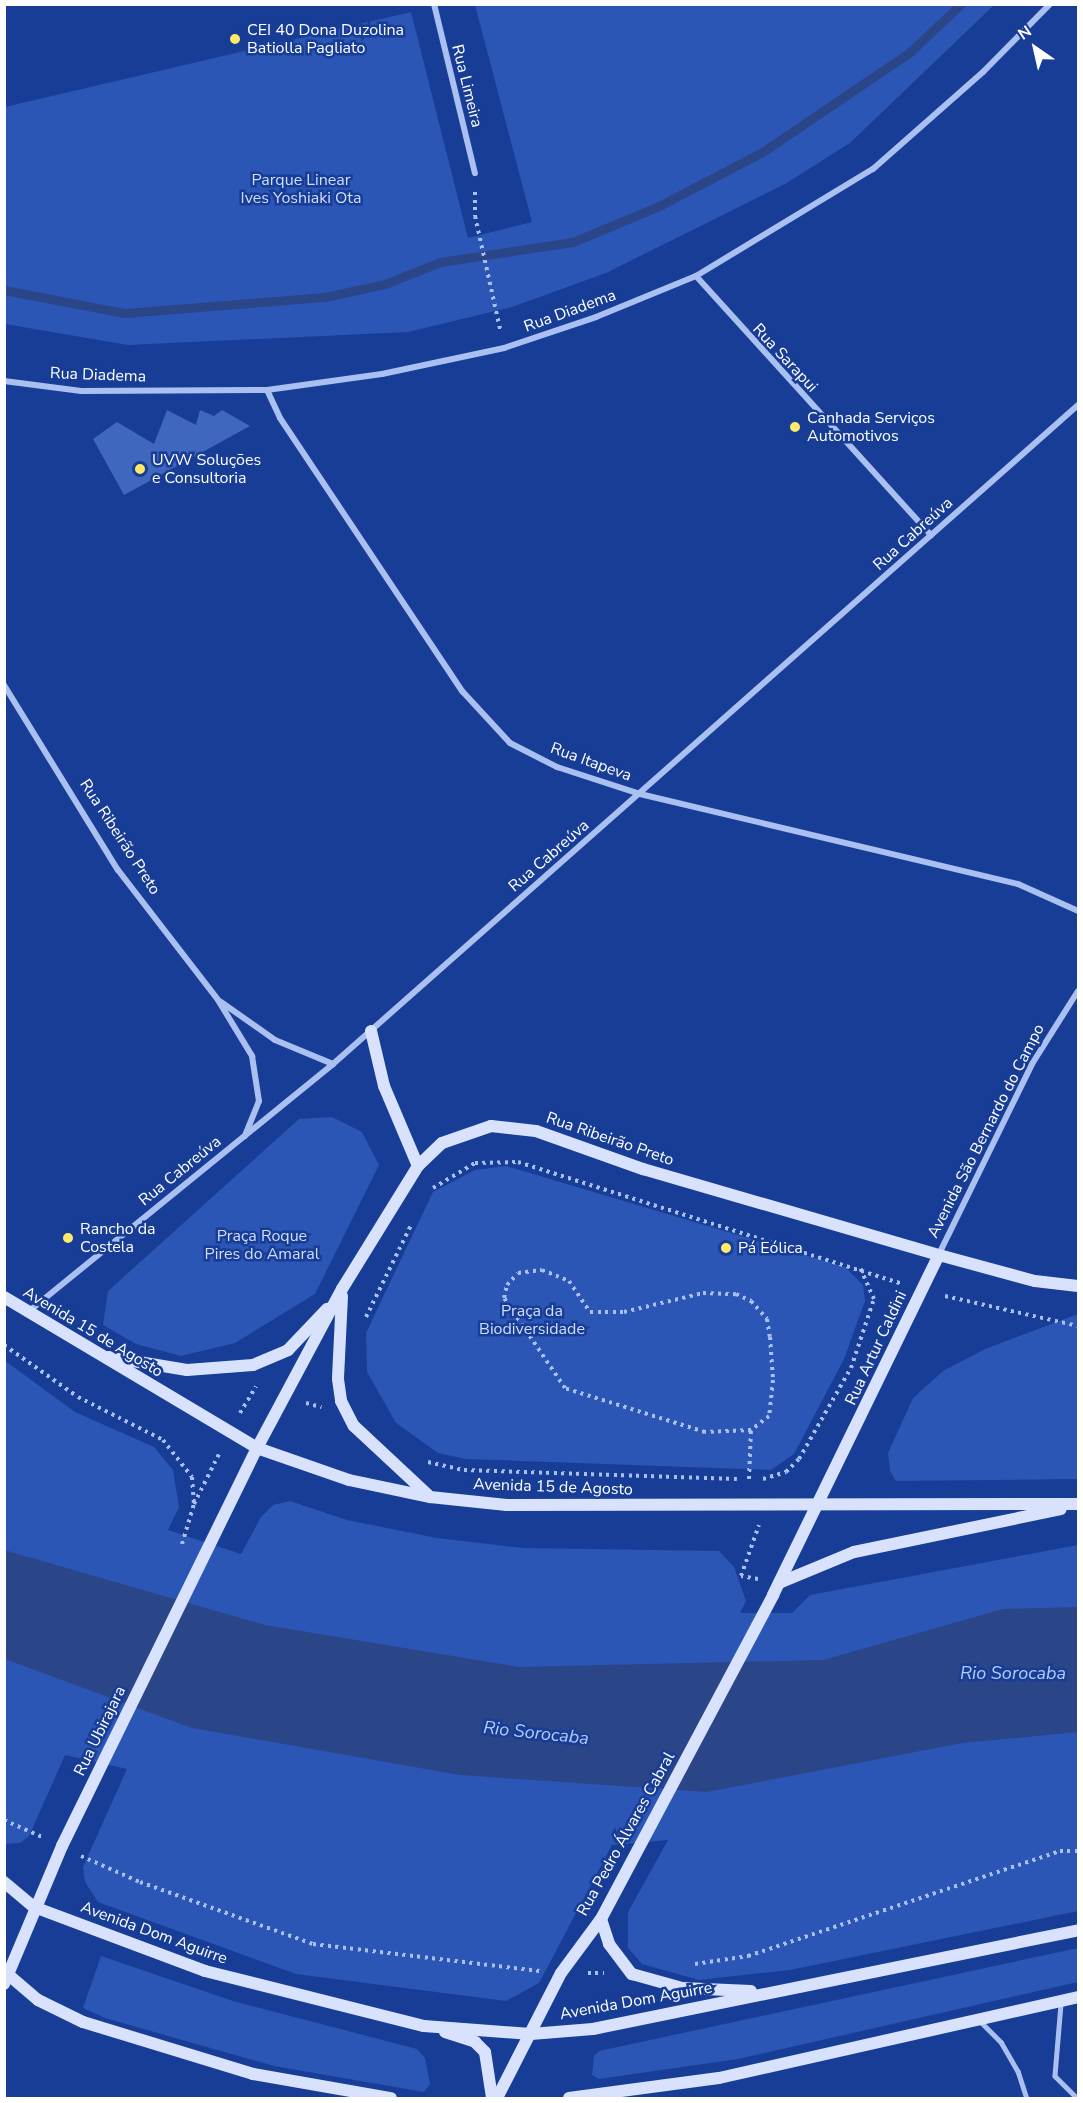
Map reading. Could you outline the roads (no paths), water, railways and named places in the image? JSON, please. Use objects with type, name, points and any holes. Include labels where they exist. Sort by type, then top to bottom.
[{"type":"main road","points":[[371,1030],[384,1086],[418,1166]]},
{"type":"main road","name":"Rua Ribeirão Preto","points":[[257,1448],[342,1289],[418,1166],[441,1143],[491,1126],[536,1131],[643,1169],[939,1255]]},
{"type":"main road","points":[[939,1255],[1035,1281],[1078,1286]]},
{"type":"main road","name":"Rua Artur Caldini","points":[[779,1583],[819,1508],[939,1255]]},
{"type":"main road","points":[[102,1356],[187,1370],[267,1361],[309,1331],[342,1289]]},
{"type":"main road","points":[[342,1289],[338,1379],[341,1401],[354,1426],[430,1497]]},
{"type":"main road","name":"Avenida 15 de Agosto","points":[[4,1297],[26,1314],[102,1356],[257,1448],[349,1480],[430,1497],[507,1505],[819,1508],[1078,1505]]},
{"type":"main road","name":"Rua Ubirajara","points":[[5,1977],[62,1846],[257,1448]]},
{"type":"main road","points":[[779,1583],[854,1552],[1078,1505]]},
{"type":"main road","name":"Rua Pedro Álvares Cabral","points":[[497,2098],[561,1973],[601,1919],[779,1583]]},
{"type":"main road","name":"Avenida Dom Aguirre","points":[[4,1882],[34,1907],[205,1971],[424,2026],[531,2034],[593,2029],[1078,1930]]},
{"type":"main road","points":[[601,1919],[609,1944],[632,1974],[682,1988],[773,1992]]},
{"type":"main road","points":[[5,1977],[38,2000],[83,2022],[253,2074],[391,2098]]},
{"type":"main road","points":[[568,2098],[719,2078],[980,2021],[1078,1997]]},
{"type":"main road","points":[[424,2026],[475,2042],[485,2052],[492,2098]]},
{"type":"street","name":"Rua Limeira","points":[[434,4],[475,173]]},
{"type":"street","name":"Rua Diadema","points":[[4,381],[81,391],[267,390],[382,374],[504,348],[696,276],[873,169],[983,72],[1050,4]]},
{"type":"street","name":"Rua Sarapui","points":[[696,276],[931,535]]},
{"type":"street","name":"Rua Itapeva","points":[[267,390],[280,418],[464,692],[510,743],[557,767],[640,794],[1018,884],[1078,911]]},
{"type":"street","name":"Rua Cabreúva","points":[[26,1314],[333,1064],[1078,405]]},
{"type":"street","name":"Rua Ribeirão Preto","points":[[4,685],[118,870],[218,1000],[252,1056],[259,1078],[259,1101],[244,1137]]},
{"type":"street","name":"Avenida São Bernardo do Campo","points":[[939,1255],[1032,1064],[1078,991]]},
{"type":"street","name":"Rua Ribeirão Preto","points":[[218,1000],[275,1040],[333,1064]]},
{"type":"lane","points":[[1062,2001],[1054,2076],[1075,2096]]},
{"type":"lane","points":[[980,2021],[1001,2042],[1018,2071],[1027,2098]]},
{"type":"water","name":"Rio Sorocaba","points":[[4,1550],[265,1625],[519,1667],[823,1660],[1003,1609],[1078,1607],[1078,1732],[962,1743],[707,1792],[460,1775],[192,1728],[5,1659]]},
{"type":"waterway","points":[[4,290],[125,313],[325,297],[385,284],[440,262],[573,242],[659,206],[764,151],[910,52],[961,4]]},
{"type":"place","name":"CEI 40 Dona Duzolina Batiolla Pagliato","points":[[235,39]]},
{"type":"place","name":"Canhada Serviços Automotivos","points":[[795,427]]},
{"type":"place","name":"UVW Soluções e Consultoria","points":[[140,469]]},
{"type":"place","name":"Rancho da Costela","points":[[68,1238]]},
{"type":"place","name":"Pá Eólica","points":[[726,1248]]},
{"type":"park label","name":"Parque Linear Ives Yoshiaki Ota","points":[[301,189]]},
{"type":"park label","name":"Praça Roque Pires do Amaral","points":[[262,1245]]},
{"type":"park label","name":"Praça da Biodiversidade","points":[[532,1320]]}]
